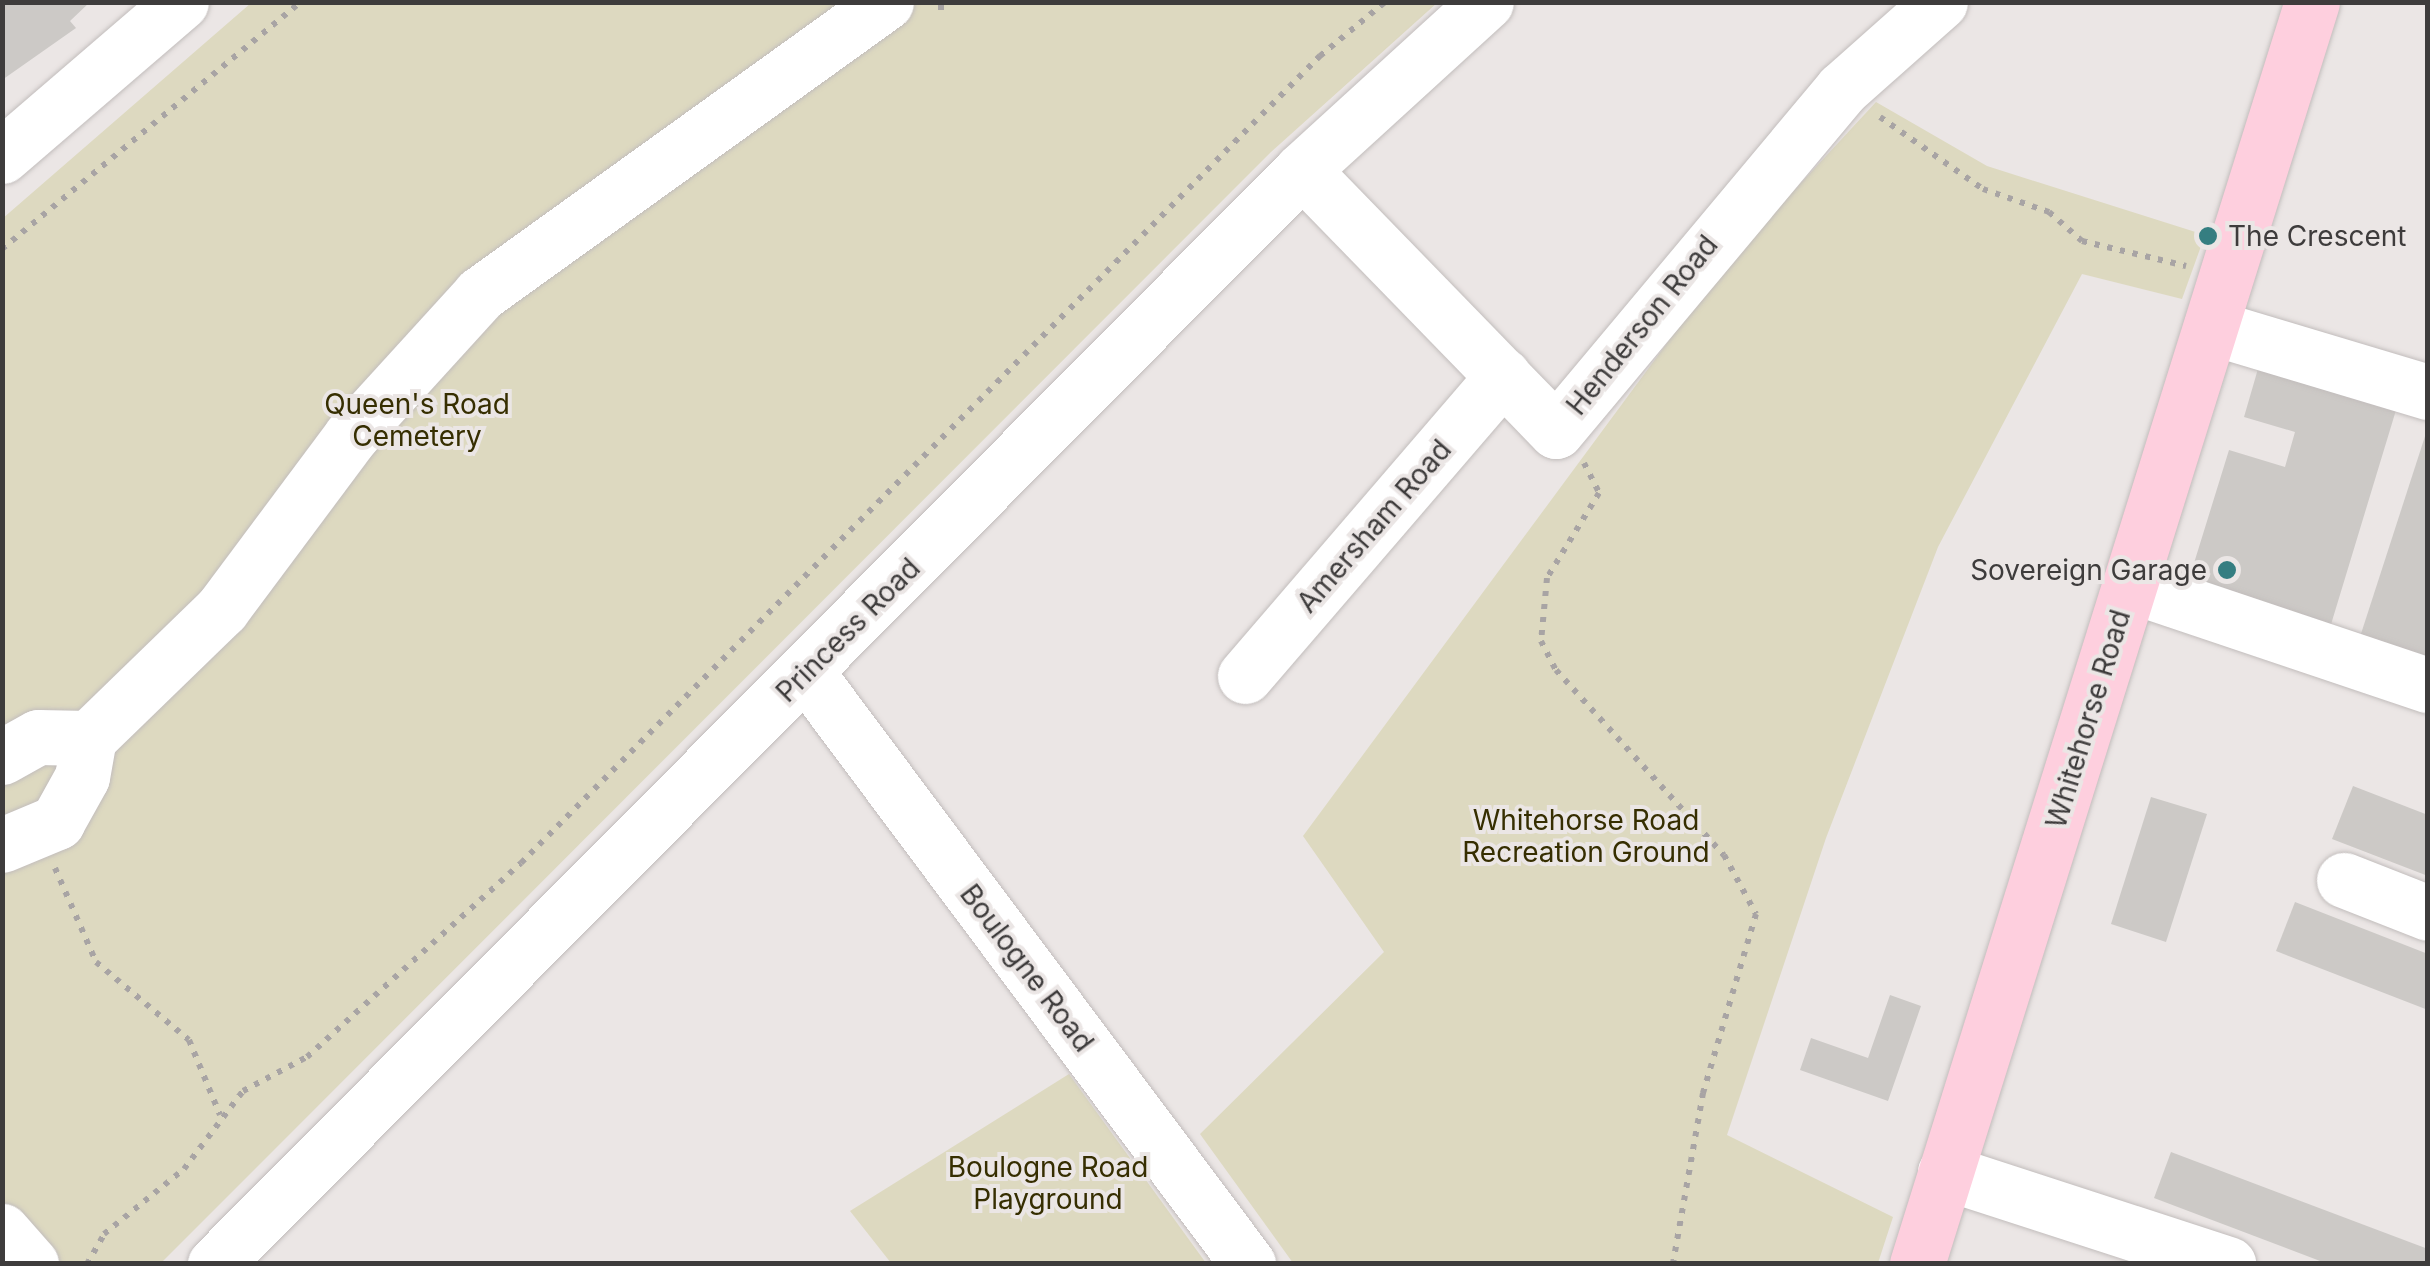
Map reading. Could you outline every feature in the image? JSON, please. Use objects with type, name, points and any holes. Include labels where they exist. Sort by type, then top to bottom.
[{"type":"main road","name":"Whitehorse Road","points":[[1917,1264],[2312,2]]},
{"type":"street","points":[[2,844],[56,822],[82,777],[89,738],[222,609],[351,436],[480,294],[886,2]]},
{"type":"street","name":"Princess Road","points":[[215,1264],[1302,170],[1486,2]]},
{"type":"street","name":"Henderson Road","points":[[1302,170],[1556,431],[1842,89],[1940,2]]},
{"type":"street","points":[[2,156],[169,6]]},
{"type":"street","points":[[2219,302],[2428,392]]},
{"type":"street","name":"Amersham Road","points":[[1245,676],[1502,376]]},
{"type":"street","points":[[2130,586],[2428,686]]},
{"type":"street","name":"Boulogne Road","points":[[806,672],[1248,1264]]},
{"type":"street","points":[[2,758],[38,736],[89,738]]},
{"type":"street","points":[[2344,880],[2428,913]]},
{"type":"street","points":[[1945,1172],[2228,1264]]},
{"type":"street","points":[[2,1231],[31,1264]]},
{"type":"path","points":[[2,249],[301,2]]},
{"type":"path","points":[[87,1264],[104,1234],[184,1169],[220,1115],[306,1057],[423,958],[1320,56],[1384,2]]},
{"type":"path","points":[[1842,89],[1983,188],[2032,202],[2082,241],[2219,302]]},
{"type":"path","points":[[1556,431],[1599,493],[1547,578],[1541,641],[1556,670],[1724,855],[1756,914],[1703,1093],[1673,1264]]},
{"type":"path","points":[[56,822],[55,867],[71,920],[96,962],[189,1040],[220,1115]]},
{"type":"green space","name":"Queen's Road Cemetery","points":[[251,3],[1437,3],[1271,152],[161,1263],[3,1263],[2,219]]},
{"type":"green space","name":"Whitehorse Road Recreation Ground","points":[[1876,102],[1987,166],[2205,235],[2182,299],[2082,274],[1938,547],[1826,838],[1727,1135],[1893,1217],[1878,1263],[1293,1263],[1200,1134],[1384,952],[1303,836],[1724,266]]},
{"type":"green space","name":"Boulogne Road Playground","points":[[1069,1074],[1206,1263],[891,1263],[850,1211]]},
{"type":"building","points":[[2,2],[90,2],[70,21],[76,28],[2,80]]},
{"type":"building","points":[[2262,355],[2400,397],[2329,631],[2186,589],[2229,450],[2285,467],[2295,432],[2244,417]]},
{"type":"building","points":[[2428,427],[2428,666],[2358,643]]},
{"type":"building","points":[[2353,786],[2428,815],[2428,876],[2332,839]]},
{"type":"building","points":[[2151,797],[2207,814],[2166,942],[2111,924]]},
{"type":"building","points":[[2295,902],[2428,954],[2428,1010],[2276,951]]},
{"type":"building","points":[[1890,995],[1921,1006],[1888,1101],[1800,1070],[1811,1038],[1868,1058]]},
{"type":"building","points":[[2171,1152],[2428,1249],[2428,1264],[2328,1264],[2154,1198]]},
{"type":"place","name":"The Crescent","points":[[2208,236]]},
{"type":"place","name":"Sovereign Garage","points":[[2227,570]]}]
